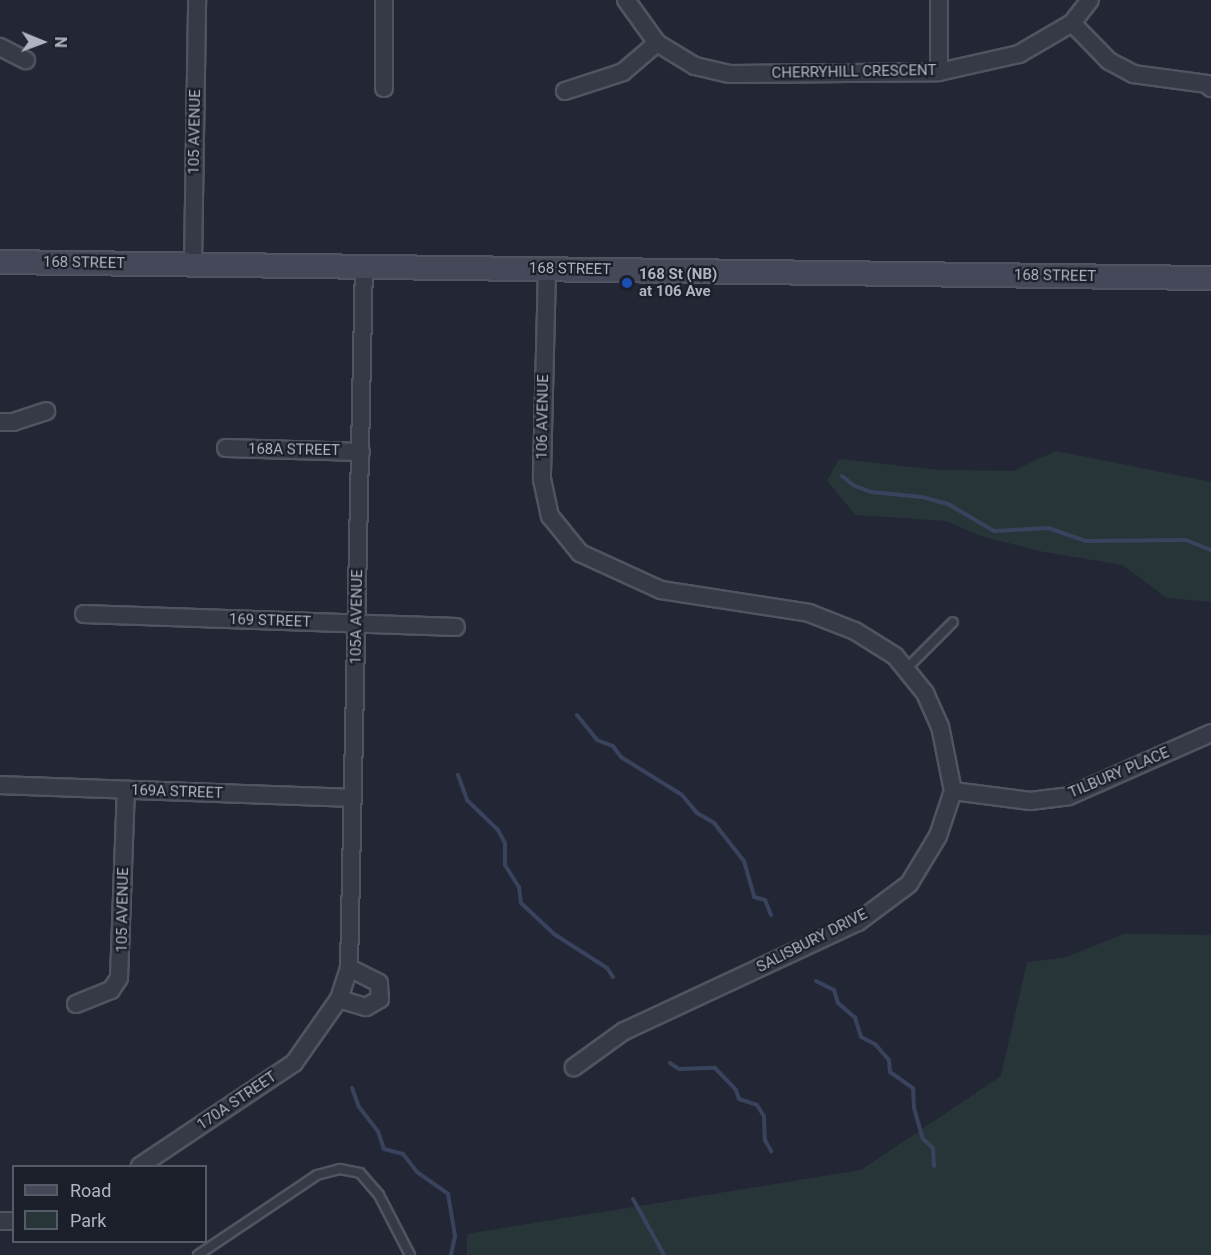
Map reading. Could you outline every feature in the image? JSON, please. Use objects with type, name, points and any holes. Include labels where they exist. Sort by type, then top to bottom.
[{"type":"street","name":"105 AVENUE","points":[[193,264],[197,0]]},
{"type":"street","points":[[384,0],[384,88]]},
{"type":"street","name":"CHERRYHILL CRESCENT","points":[[626,0],[657,43],[695,66],[730,74],[939,72],[1019,54],[1072,23],[1090,0]]},
{"type":"street","points":[[939,0],[939,72]]},
{"type":"street","points":[[1072,23],[1109,61],[1134,74],[1207,84],[1211,88]]},
{"type":"street","points":[[565,92],[623,72],[657,43]]},
{"type":"street","points":[[0,47],[26,60]]},
{"type":"street","name":"168 STREET","points":[[0,262],[1211,278]]},
{"type":"street","name":"105A AVENUE","points":[[323,1024],[339,999],[350,968],[364,267]]},
{"type":"street","name":"106 AVENUE","points":[[547,269],[542,479],[550,516],[580,553]]},
{"type":"street","points":[[0,422],[12,422],[46,411]]},
{"type":"street","name":"168A STREET","points":[[226,448],[361,452]]},
{"type":"street","name":"SALISBURY DRIVE","points":[[574,1067],[624,1031],[858,922],[909,884],[938,836],[953,791],[940,726],[926,693],[895,656],[855,631],[809,613],[661,590],[580,553]]},
{"type":"street","name":"169 STREET","points":[[84,614],[456,627]]},
{"type":"street","name":"TILBURY PLACE","points":[[953,791],[1030,801],[1069,796],[1211,733]]},
{"type":"street","name":"169A STREET","points":[[0,785],[353,798]]},
{"type":"street","name":"105 AVENUE","points":[[76,1004],[111,990],[119,978],[126,790]]},
{"type":"street","points":[[339,999],[366,1007],[380,999],[380,983],[350,968]]},
{"type":"street","name":"170A STREET","points":[[143,1165],[294,1062],[323,1024]]},
{"type":"lane","points":[[906,669],[953,622]]},
{"type":"lane","points":[[198,1255],[316,1175],[340,1169],[360,1173],[379,1195],[410,1255]]},
{"type":"green space","points":[[1056,451],[1211,482],[1211,602],[1167,598],[1123,565],[1044,552],[981,536],[946,521],[856,515],[827,481],[839,459],[939,470],[1013,471]]},
{"type":"green space","points":[[1124,934],[1211,935],[1211,1255],[467,1255],[467,1234],[861,1170],[1001,1076],[1027,962],[1064,958]]},
{"type":"waterway","points":[[842,476],[853,485],[871,492],[922,497],[948,504],[994,531],[1048,528],[1085,541],[1186,540],[1211,550]]},
{"type":"waterway","points":[[577,715],[597,740],[613,746],[621,757],[682,795],[697,813],[714,823],[744,861],[754,897],[765,900],[771,915]]},
{"type":"waterway","points":[[458,775],[467,800],[498,830],[505,843],[505,865],[519,887],[521,903],[554,934],[607,968],[613,977]]},
{"type":"waterway","points":[[816,981],[834,990],[838,1003],[855,1018],[861,1037],[875,1044],[889,1060],[890,1072],[913,1088],[914,1108],[923,1139],[933,1148],[934,1166]]},
{"type":"waterway","points":[[670,1063],[679,1069],[715,1068],[736,1090],[739,1099],[757,1105],[764,1116],[765,1140],[771,1151]]},
{"type":"waterway","points":[[352,1088],[359,1107],[378,1131],[384,1149],[403,1154],[417,1172],[448,1194],[455,1236],[451,1255]]},
{"type":"waterway","points":[[633,1199],[664,1255]]},
{"type":"place","name":"168 St (NB) at 106 Ave","points":[[627,283]]}]
